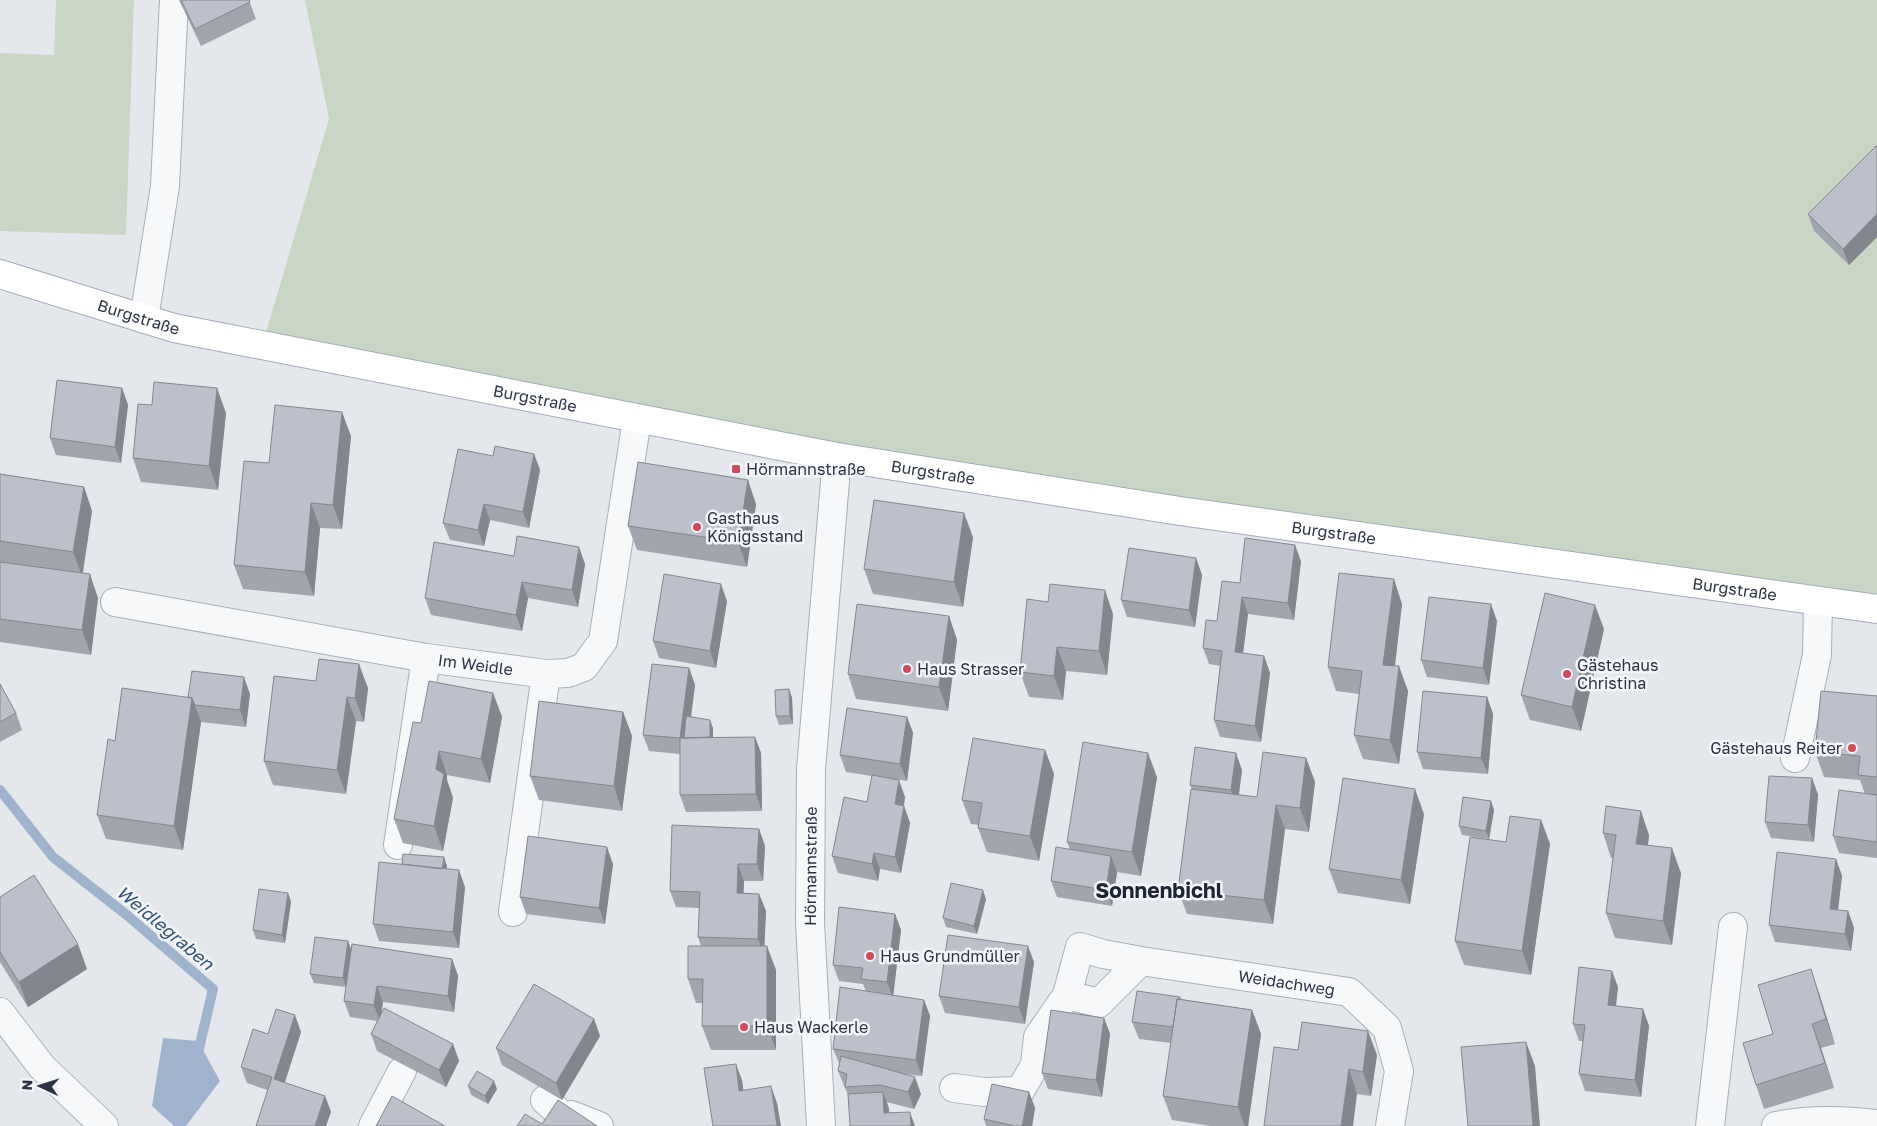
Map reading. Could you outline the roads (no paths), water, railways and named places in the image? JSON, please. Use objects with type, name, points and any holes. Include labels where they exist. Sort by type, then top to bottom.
[{"type":"main road","name":"Burgstraße","points":[[0,274],[174,328],[837,457],[1180,511],[1877,609]]},
{"type":"street","points":[[144,319],[165,186],[174,0]]},
{"type":"street","name":"Im Weidle","points":[[115,602],[426,658],[546,674],[568,673],[584,667],[603,641],[637,419]]},
{"type":"street","name":"Hörmannstraße","points":[[821,1126],[810,923],[811,769],[837,457]]},
{"type":"street","points":[[1795,758],[1817,655],[1818,601]]},
{"type":"street","points":[[398,845],[426,658]]},
{"type":"street","points":[[513,912],[546,674]]},
{"type":"street","points":[[1710,1126],[1733,926]]},
{"type":"street","name":"Weidachweg","points":[[1067,995],[1080,947],[1103,954],[1141,961],[1349,992],[1387,1028],[1400,1071],[1390,1126]]},
{"type":"street","points":[[954,1088],[984,1092],[1020,1091],[1035,1065],[1038,1037],[1067,995],[1099,1003],[1141,961]]},
{"type":"street","points":[[0,1012],[42,1068],[101,1126]]},
{"type":"street","points":[[373,1126],[402,1071]]},
{"type":"street","points":[[544,1100],[564,1117],[572,1115],[599,1126]]},
{"type":"street","points":[[1776,1126],[1790,1123],[1845,1120],[1877,1124]]},
{"type":"water","points":[[163,1038],[198,1041],[220,1081],[186,1126],[174,1126],[152,1106]]},
{"type":"waterway","name":"Weidlegraben","points":[[0,790],[53,857],[128,916],[213,989],[197,1057]]},
{"type":"place","name":"Hörmannstraße","points":[[736,469]]},
{"type":"place","name":"Gasthaus Königsstand","points":[[697,527]]},
{"type":"place","name":"Haus Strasser","points":[[907,669]]},
{"type":"place","name":"Gästehaus Christina","points":[[1567,674]]},
{"type":"place","name":"Gästehaus Reiter","points":[[1852,748]]},
{"type":"place","name":"Haus Grundmüller","points":[[870,956]]},
{"type":"place","name":"Haus Wackerle","points":[[744,1027]]},
{"type":"district","name":"Sonnenbichl","points":[[1159,891]]}]
